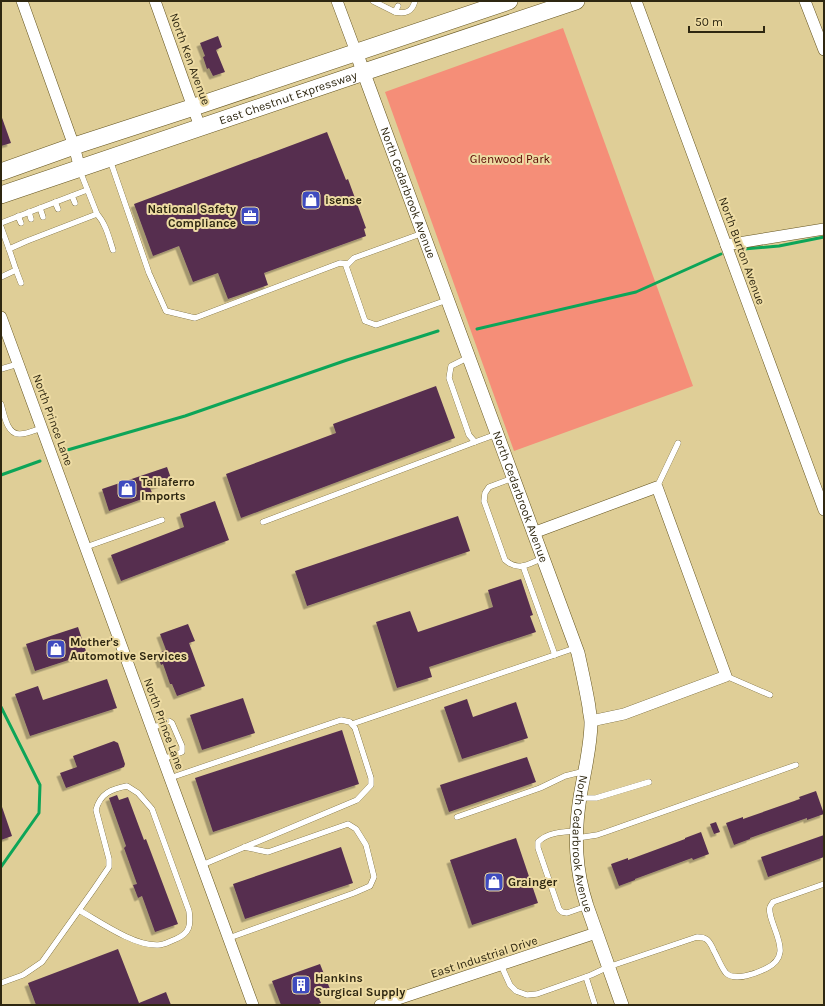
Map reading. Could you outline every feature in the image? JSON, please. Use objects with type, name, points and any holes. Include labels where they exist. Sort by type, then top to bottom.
[{"type":"main road","name":"East Chestnut Expressway","points":[[1,195],[576,1]]},
{"type":"main road","name":"East Chestnut Expressway","points":[[1,172],[502,2]]},
{"type":"street","points":[[22,1],[74,146],[80,168]]},
{"type":"street","name":"North Ken Avenue","points":[[155,1],[200,127]]},
{"type":"street","name":"North Cedarbrook Avenue","points":[[337,1],[576,648],[583,674],[591,722],[576,834],[578,870],[587,906],[622,1005]]},
{"type":"street","name":"North Burton Avenue","points":[[636,1],[824,510]]},
{"type":"street","points":[[805,1],[824,50]]},
{"type":"street","points":[[726,245],[824,229]]},
{"type":"street","name":"North Prince Lane","points":[[1,317],[253,1005]]},
{"type":"street","points":[[533,533],[657,487],[726,676],[624,714],[591,722]]},
{"type":"street","name":"East Industrial Drive","points":[[380,1005],[400,1002],[501,965],[596,933]]},
{"type":"lane","points":[[373,1],[382,3],[395,12],[402,13],[408,12],[412,9],[415,1]]},
{"type":"lane","points":[[395,12],[398,6]]},
{"type":"lane","points":[[109,158],[150,273],[166,311],[195,318],[340,263],[348,264]]},
{"type":"lane","points":[[80,168],[87,190],[97,214],[104,224],[113,250]]},
{"type":"lane","points":[[1,223],[87,190]]},
{"type":"lane","points":[[72,196],[75,203]]},
{"type":"lane","points":[[56,202],[58,209]]},
{"type":"lane","points":[[40,208],[43,217]]},
{"type":"lane","points":[[29,212],[32,219]]},
{"type":"lane","points":[[78,214],[81,220]]},
{"type":"lane","points":[[9,249],[97,214]]},
{"type":"lane","points":[[18,216],[21,223]]},
{"type":"lane","points":[[62,220],[64,227]]},
{"type":"lane","points":[[46,226],[48,233]]},
{"type":"lane","points":[[1,227],[21,284]]},
{"type":"lane","points":[[35,230],[37,237]]},
{"type":"lane","points":[[423,233],[354,258],[346,266],[365,321],[376,325],[448,300]]},
{"type":"lane","points":[[25,234],[27,241]]},
{"type":"lane","points":[[1,277],[16,270]]},
{"type":"lane","points":[[469,357],[451,366],[449,378],[469,435],[475,442]]},
{"type":"lane","points":[[1,369],[18,364]]},
{"type":"lane","points":[[1,404],[8,427],[16,434],[22,434],[42,428]]},
{"type":"lane","points":[[263,522],[497,434]]},
{"type":"lane","points":[[657,487],[678,443]]},
{"type":"lane","points":[[513,478],[489,487],[485,493],[484,501],[505,560],[510,564],[523,566],[543,558]]},
{"type":"lane","points":[[86,547],[162,520]]},
{"type":"lane","points":[[523,566],[555,655]]},
{"type":"lane","points":[[352,724],[576,648]]},
{"type":"lane","points":[[726,676],[770,695]]},
{"type":"lane","points":[[170,778],[341,720],[350,722],[355,728],[371,778],[371,785],[357,800],[202,865]]},
{"type":"lane","points":[[152,728],[169,721],[172,722],[182,746],[182,752],[163,759]]},
{"type":"lane","points":[[587,906],[567,913],[562,912],[559,909],[538,848],[538,842],[542,837],[558,832],[597,835],[796,765]]},
{"type":"lane","points":[[456,817],[540,788],[565,776],[585,771]]},
{"type":"lane","points":[[580,798],[596,798],[649,782]]},
{"type":"lane","points":[[1,983],[23,975],[42,962],[109,867],[109,858],[96,810],[98,802],[108,792],[127,786],[138,793],[152,809],[191,922],[188,929],[180,937],[160,945],[149,945],[127,938],[79,910]]},
{"type":"lane","points":[[229,938],[354,893],[370,886],[374,877],[366,844],[356,829],[348,824],[268,852],[244,847]]},
{"type":"lane","points":[[501,965],[510,985],[516,991],[527,995],[537,994],[586,977],[608,967],[697,937],[705,938],[710,942],[727,974],[734,977],[742,977],[770,967],[780,954],[780,945],[770,913],[770,907],[773,902],[824,884]]},
{"type":"lane","points":[[586,977],[596,1005]]},
{"type":"green space","name":"Glenwood Park","points":[[563,28],[693,386],[514,451],[385,92]]},
{"type":"building","points":[[218,36],[222,47],[216,50],[225,72],[213,76],[209,68],[207,69],[203,57],[205,56],[200,43]]},
{"type":"building","points":[[1,115],[11,143],[1,146]]},
{"type":"building","name":"National Safety Compliance","points":[[327,132],[346,180],[348,179],[366,228],[364,229],[366,236],[264,273],[268,285],[228,299],[218,273],[193,282],[179,246],[153,256],[134,204]]},
{"type":"building","points":[[436,386],[455,438],[241,518],[226,474],[336,433],[333,424]]},
{"type":"building","name":"Taliaferro Imports","points":[[167,467],[172,481],[150,488],[153,495],[109,511],[102,489]]},
{"type":"building","points":[[215,501],[229,540],[121,581],[111,555],[184,527],[180,514]]},
{"type":"building","points":[[458,516],[470,551],[307,606],[295,571]]},
{"type":"building","points":[[521,579],[533,615],[530,616],[536,632],[429,667],[432,677],[397,688],[376,622],[410,611],[418,632],[493,607],[488,590]]},
{"type":"building","points":[[188,624],[195,641],[189,643],[205,686],[177,696],[172,684],[170,684],[163,664],[161,665],[158,657],[160,657],[159,653],[166,650],[160,634]]},
{"type":"building","name":"Mother's Automotive Services","points":[[78,627],[87,654],[35,671],[26,644]]},
{"type":"building","points":[[107,679],[117,708],[30,736],[15,694],[38,686],[43,700]]},
{"type":"building","points":[[243,698],[255,733],[202,750],[190,715]]},
{"type":"building","points":[[467,699],[473,717],[516,702],[528,738],[462,759],[444,707]]},
{"type":"building","points":[[342,730],[359,784],[213,832],[195,778]]},
{"type":"building","points":[[114,741],[118,743],[125,764],[124,767],[66,788],[60,773],[77,767],[73,756]]},
{"type":"building","points":[[527,757],[536,782],[449,812],[440,785]]},
{"type":"building","points":[[816,791],[824,814],[807,820],[807,818],[734,845],[726,823],[743,817],[743,819],[800,799],[799,797]]},
{"type":"building","points":[[117,795],[119,800],[128,797],[144,840],[146,839],[178,924],[155,932],[142,896],[138,898],[133,885],[137,884],[124,848],[126,846],[109,798]]},
{"type":"building","points":[[1,804],[12,836],[1,840]]},
{"type":"building","points":[[716,822],[720,832],[714,834],[710,824]]},
{"type":"building","points":[[701,832],[709,854],[693,860],[692,858],[619,886],[611,864],[628,858],[628,860]]},
{"type":"building","points":[[824,835],[824,857],[768,877],[761,857]]},
{"type":"building","name":"Grainger","points":[[516,838],[538,903],[472,925],[450,860]]},
{"type":"building","points":[[341,847],[353,883],[245,919],[233,884]]},
{"type":"building","points":[[118,949],[139,1003],[166,992],[171,1005],[36,1005],[28,983]]},
{"type":"building","name":"Hankins Surgical Supply","points":[[320,964],[330,989],[317,994],[321,1003],[316,1005],[281,1005],[272,981]]},
{"type":"waterway","points":[[744,249],[779,246],[824,237]]},
{"type":"waterway","points":[[477,329],[636,292],[721,254]]},
{"type":"waterway","points":[[64,451],[185,416],[347,360],[438,331]]},
{"type":"waterway","points":[[1,475],[40,461]]},
{"type":"waterway","points":[[1,707],[40,785],[39,813],[1,867]]},
{"type":"place","name":"isense","points":[[311,200]]},
{"type":"place","name":"National Safety Compliance","points":[[250,216]]},
{"type":"place","name":"Taliaferro Imports","points":[[127,489]]},
{"type":"place","name":"Mother's Automotive Services","points":[[56,649]]},
{"type":"place","name":"Grainger","points":[[494,882]]},
{"type":"place","name":"Hankins Surgical Supply","points":[[301,985]]}]
